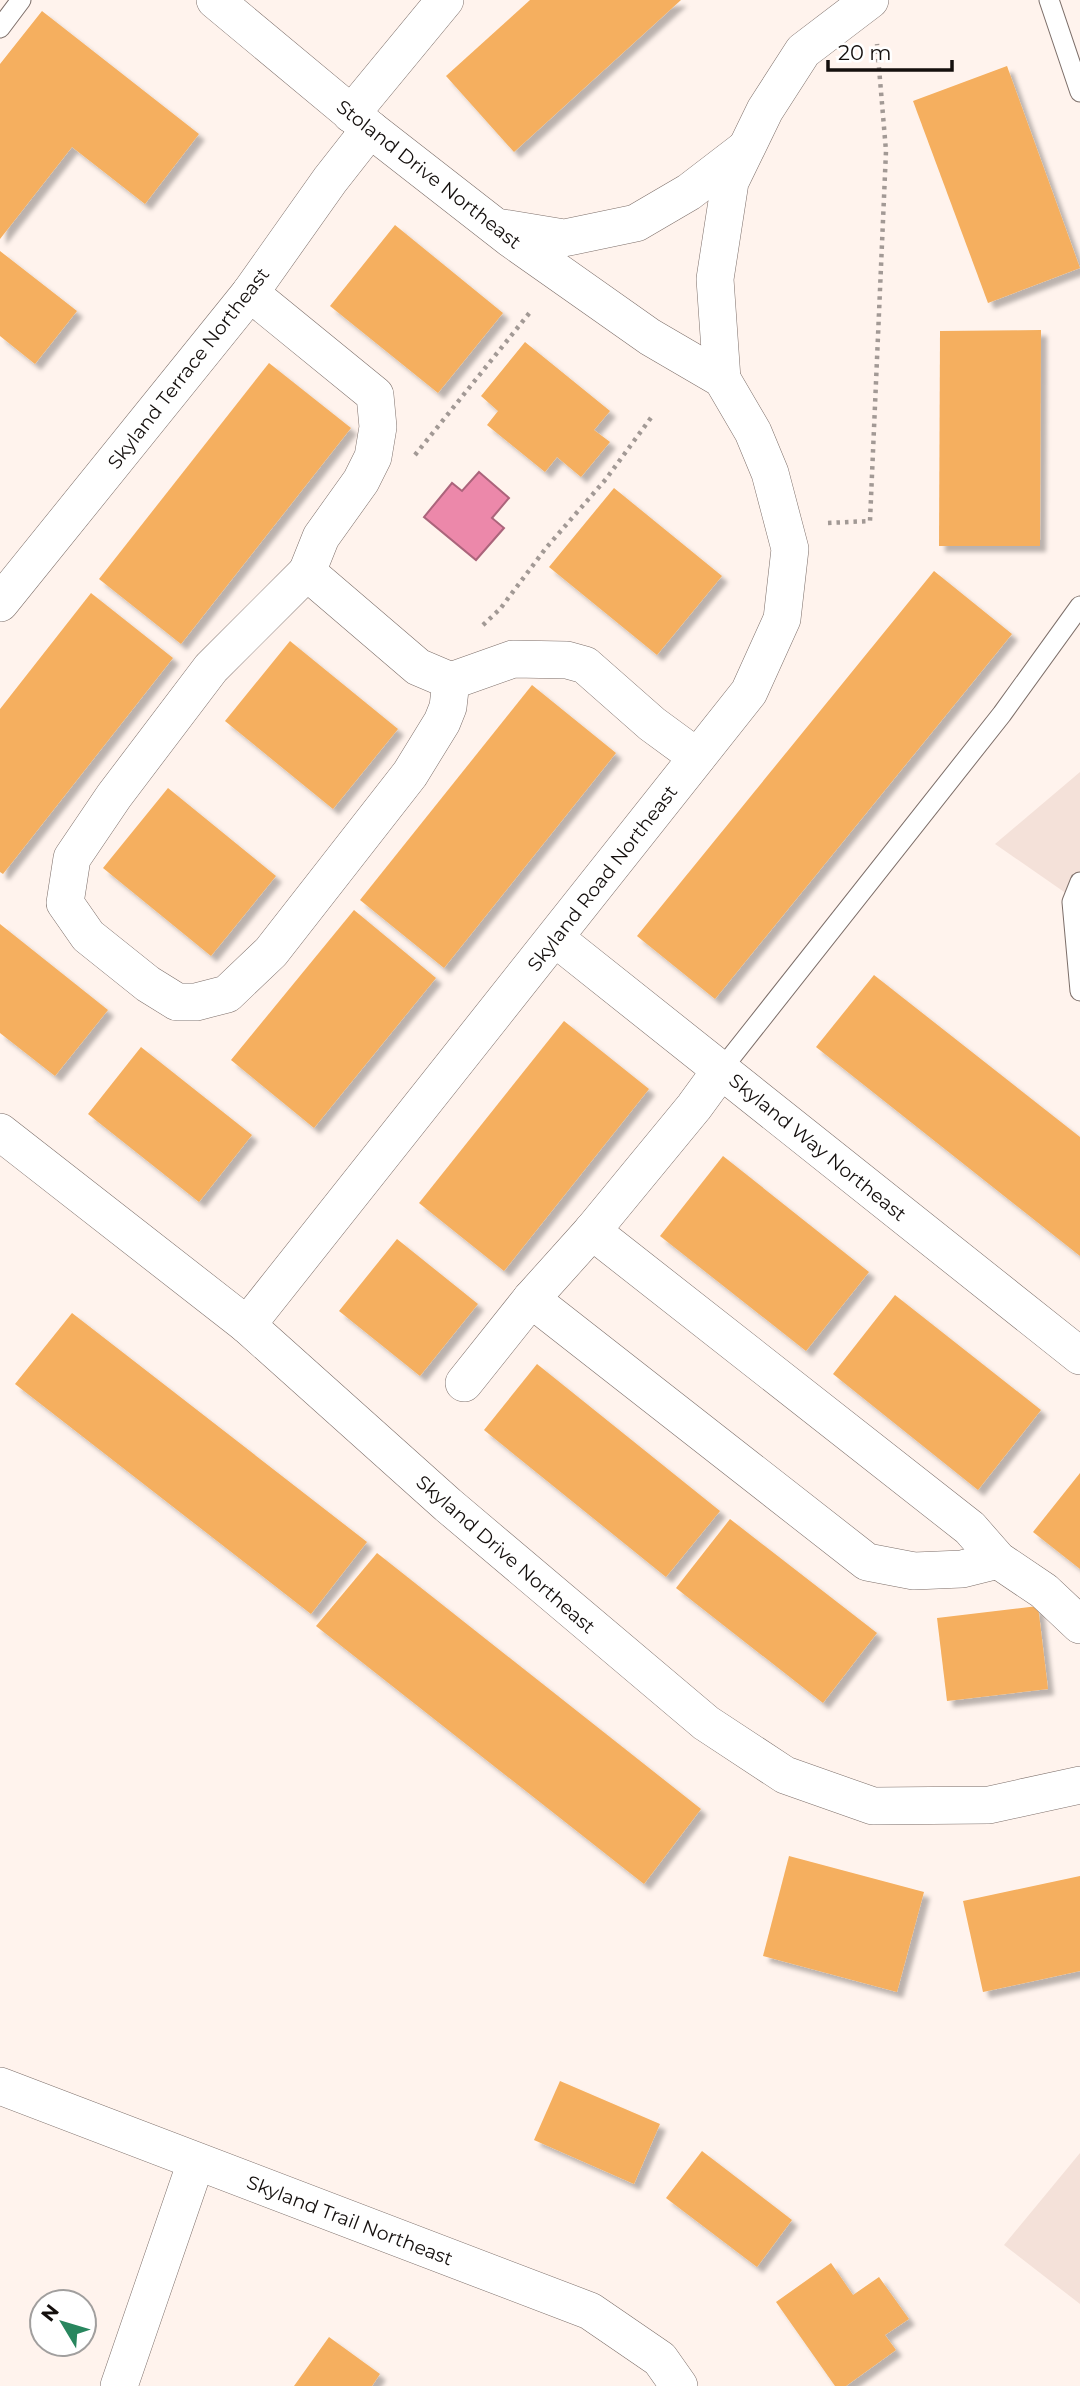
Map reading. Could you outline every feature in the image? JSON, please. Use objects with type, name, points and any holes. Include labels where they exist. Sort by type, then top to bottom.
[{"type":"street","name":"Stoland Drive Northeast","points":[[215,0],[361,122],[495,226],[650,337]]},
{"type":"street","name":"Skyland Terrace Northeast","points":[[0,603],[250,293],[330,180],[361,122],[445,0]]},
{"type":"street","name":"Skyland Road Northeast","points":[[247,1325],[749,692],[782,619],[790,549],[770,473],[753,432],[722,379],[715,279],[730,182],[765,110],[803,51],[870,0]]},
{"type":"street","points":[[495,226],[564,238],[636,223],[689,192],[747,147]]},
{"type":"street","points":[[250,293],[375,395],[378,427],[373,457],[361,481],[321,537],[307,572],[211,668],[114,796],[72,858],[65,903],[88,936],[148,984],[177,1002],[196,1002],[227,994],[271,952],[410,774],[442,722],[451,681]]},
{"type":"street","name":"Skyland Road Northeast","points":[[650,337],[722,379]]},
{"type":"street","points":[[307,572],[418,667],[451,681],[513,659],[567,660],[585,665],[652,724],[697,757]]},
{"type":"street","name":"Skyland Way Northeast","points":[[555,938],[1080,1356]]},
{"type":"street","points":[[464,1383],[531,1299],[592,1231],[694,1107],[721,1070]]},
{"type":"street","name":"Skyland Drive Northeast","points":[[0,1132],[247,1325],[448,1505],[706,1723],[785,1775],[873,1806],[989,1805],[1080,1785]]},
{"type":"street","points":[[592,1231],[970,1528],[998,1560],[1044,1591],[1080,1625]]},
{"type":"street","points":[[531,1299],[867,1562],[914,1571],[962,1569],[998,1560]]},
{"type":"street","name":"Skyland Trail Northeast","points":[[0,2086],[590,2311],[660,2359],[679,2386]]},
{"type":"street","points":[[119,2386],[196,2162]]},
{"type":"lane","points":[[0,28],[21,0]]},
{"type":"lane","points":[[1049,0],[1080,92]]},
{"type":"lane","points":[[721,1070],[1002,714],[1080,606]]},
{"type":"lane","points":[[1080,882],[1072,902],[1080,991]]},
{"type":"path","points":[[828,523],[870,521],[886,150],[884,103],[876,36]]},
{"type":"path","points":[[408,465],[531,311]]},
{"type":"path","points":[[479,628],[500,609],[546,548],[606,478],[653,415]]},
{"type":"shaded area","points":[[479,472],[509,498],[492,518],[504,528],[476,560],[424,517],[452,483],[462,491]]},
{"type":"shaded area","points":[[1080,772],[1080,903],[995,844]]},
{"type":"shaded area","points":[[1080,2153],[1080,2304],[1004,2245]]},
{"type":"building","points":[[530,0],[681,0],[514,152],[446,76]]},
{"type":"building","points":[[42,11],[199,134],[145,204],[72,147],[0,239],[0,64]]},
{"type":"building","points":[[1007,66],[1080,268],[988,303],[913,101]]},
{"type":"building","points":[[395,225],[503,313],[438,393],[330,306]]},
{"type":"building","points":[[0,251],[77,311],[35,364],[0,336]]},
{"type":"building","points":[[1041,330],[1040,546],[939,546],[940,331]]},
{"type":"building","points":[[525,342],[610,411],[594,430],[610,442],[581,477],[557,457],[545,472],[487,425],[498,411],[481,396]]},
{"type":"building","points":[[269,363],[351,428],[181,644],[99,579]]},
{"type":"building","points":[[614,488],[722,576],[657,655],[549,567]]},
{"type":"building","points":[[934,571],[1012,634],[715,999],[637,936]]},
{"type":"building","points":[[91,593],[173,658],[3,874],[0,872],[0,709]]},
{"type":"building","points":[[290,641],[398,729],[333,809],[225,721]]},
{"type":"building","points":[[532,685],[616,753],[444,968],[360,900]]},
{"type":"building","points":[[168,788],[276,876],[211,956],[103,868]]},
{"type":"building","points":[[354,910],[436,978],[314,1128],[231,1060]]},
{"type":"building","points":[[0,924],[108,1010],[55,1076],[0,1033]]},
{"type":"building","points":[[874,975],[1080,1137],[1080,1256],[816,1047]]},
{"type":"building","points":[[564,1021],[649,1089],[504,1271],[419,1203]]},
{"type":"building","points":[[141,1047],[252,1135],[199,1202],[88,1114]]},
{"type":"building","points":[[723,1156],[869,1272],[806,1351],[660,1236]]},
{"type":"building","points":[[397,1239],[478,1304],[420,1376],[339,1311]]},
{"type":"building","points":[[895,1295],[1041,1410],[978,1490],[833,1374]]},
{"type":"building","points":[[72,1313],[367,1542],[311,1614],[15,1384]]},
{"type":"building","points":[[537,1364],[720,1511],[666,1577],[484,1430]]},
{"type":"building","points":[[1080,1473],[1080,1569],[1033,1532]]},
{"type":"building","points":[[730,1519],[877,1633],[823,1703],[676,1588]]},
{"type":"building","points":[[377,1553],[701,1809],[644,1884],[316,1626]]},
{"type":"building","points":[[1038,1606],[1048,1689],[947,1701],[937,1618]]},
{"type":"building","points":[[789,1856],[924,1892],[897,1992],[763,1956]]},
{"type":"building","points":[[1080,1876],[1080,1971],[983,1992],[963,1901]]},
{"type":"building","points":[[560,2081],[660,2124],[634,2184],[534,2140]]},
{"type":"building","points":[[702,2151],[792,2220],[757,2267],[666,2198]]},
{"type":"building","points":[[831,2263],[853,2295],[879,2277],[909,2319],[885,2335],[896,2350],[846,2386],[835,2386],[776,2302]]},
{"type":"building","points":[[329,2337],[380,2374],[372,2386],[294,2386]]}]
